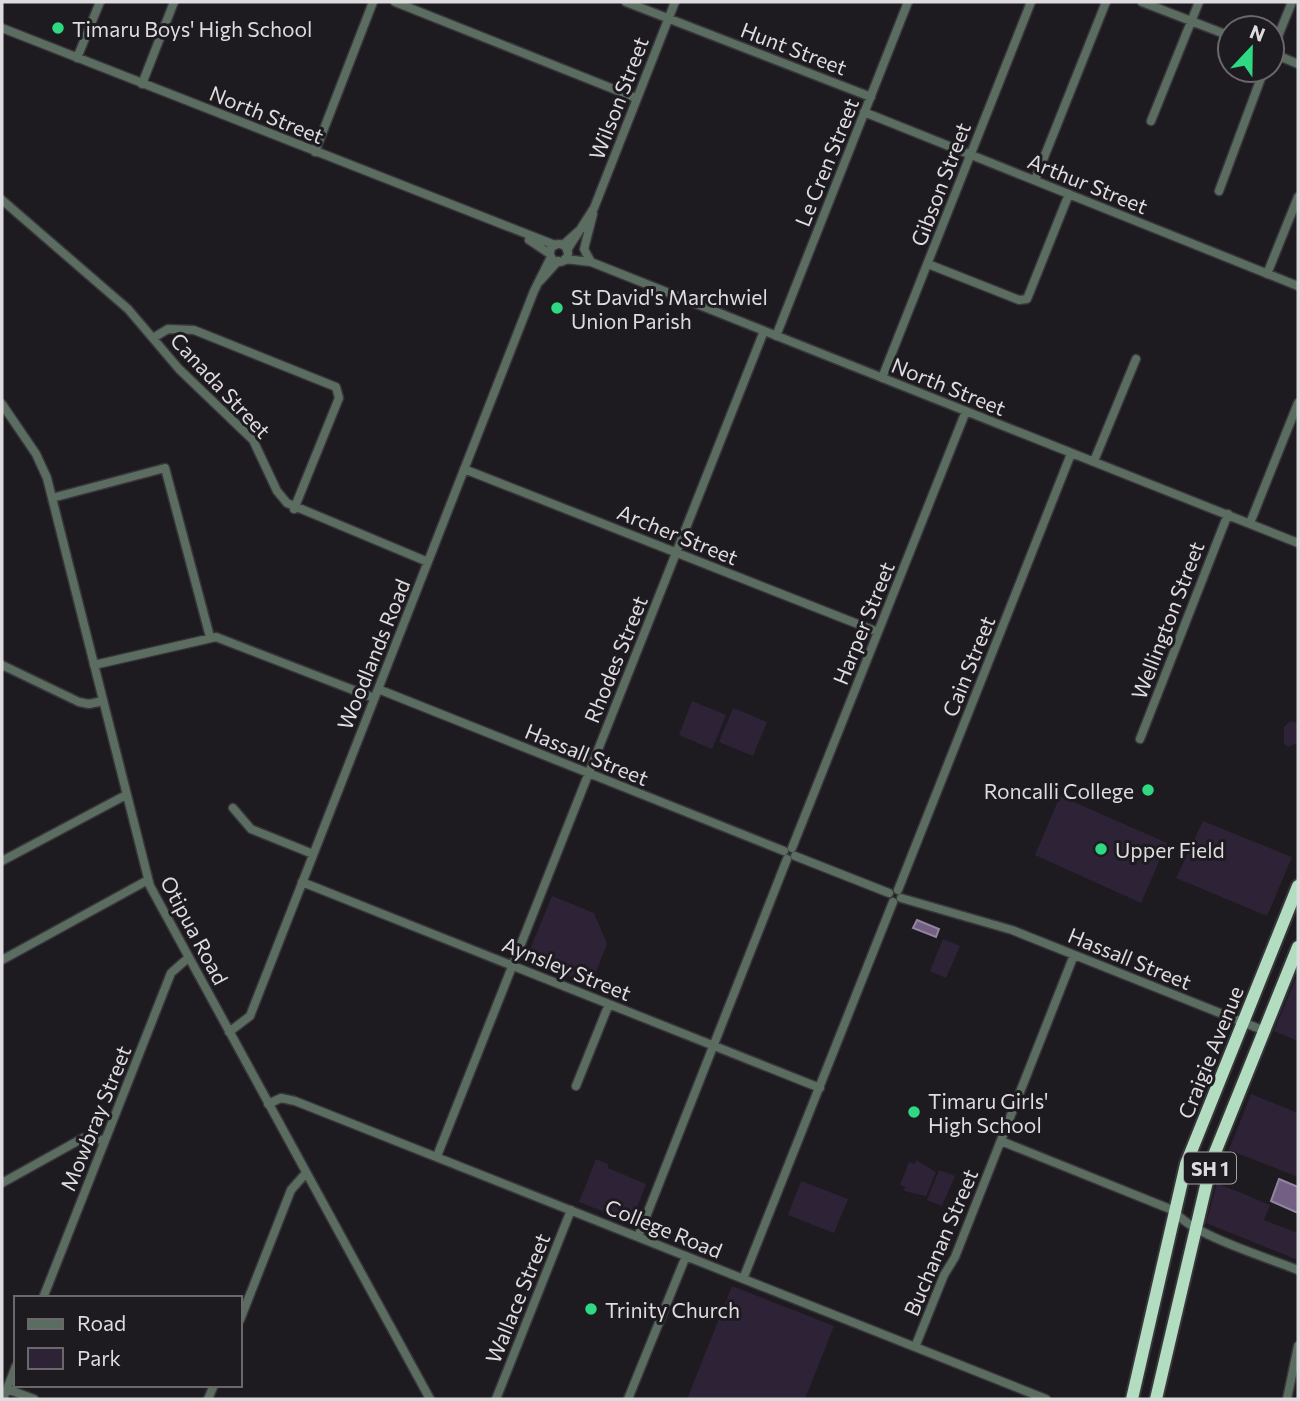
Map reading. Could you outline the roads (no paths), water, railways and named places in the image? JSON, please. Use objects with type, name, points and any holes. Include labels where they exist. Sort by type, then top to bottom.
[{"type":"highway","name":"Craigie Avenue","points":[[1132,1399],[1191,1149],[1298,886]]},
{"type":"highway","name":"Craigie Avenue","points":[[1156,1399],[1212,1160],[1298,947]]},
{"type":"street","points":[[78,58],[100,2]]},
{"type":"street","points":[[142,84],[174,2]]},
{"type":"street","points":[[315,152],[373,2]]},
{"type":"street","points":[[395,2],[636,98]]},
{"type":"street","name":"Hunt Street","points":[[626,2],[871,97]]},
{"type":"street","name":"Wilson Street","points":[[589,261],[584,249],[594,208],[674,2]]},
{"type":"street","name":"Le Cren Street","points":[[776,336],[908,2]]},
{"type":"street","name":"Gibson Street","points":[[882,378],[1031,2]]},
{"type":"street","points":[[1035,180],[1105,2]]},
{"type":"street","points":[[1142,2],[1216,31]]},
{"type":"street","points":[[1151,121],[1199,2]]},
{"type":"street","name":"North Street","points":[[2,28],[520,233],[560,253],[589,261],[1298,543]]},
{"type":"street","points":[[1219,191],[1259,84]]},
{"type":"street","name":"Arthur Street","points":[[864,112],[1298,286]]},
{"type":"street","points":[[928,264],[1019,300],[1027,299],[1069,194]]},
{"type":"street","points":[[1267,274],[1298,197]]},
{"type":"street","name":"Canada Street","points":[[2,200],[128,309],[185,375],[256,443],[277,491],[294,509]]},
{"type":"street","name":"Wilson Street","points":[[560,253],[575,231],[583,228],[594,208]]},
{"type":"street","name":"Woodlands Road","points":[[229,1032],[250,1016],[540,281],[560,253]]},
{"type":"street","points":[[153,338],[175,328],[194,330],[336,387],[339,398],[294,509],[428,562]]},
{"type":"street","name":"Rhodes Street","points":[[437,1156],[764,331]]},
{"type":"street","points":[[1094,461],[1136,359]]},
{"type":"street","points":[[1251,523],[1298,402]]},
{"type":"street","name":"Otipua Road","points":[[2,404],[40,461],[52,498],[148,880],[430,1399]]},
{"type":"street","name":"Harper Street","points":[[638,1237],[966,411]]},
{"type":"street","name":"Cain Street","points":[[743,1279],[1071,454]]},
{"type":"street","points":[[52,498],[165,468],[210,637],[94,665]]},
{"type":"street","name":"Archer Street","points":[[464,469],[878,632]]},
{"type":"street","name":"Wellington Street","points":[[1140,739],[1228,514]]},
{"type":"street","name":"Hassall Street","points":[[210,637],[376,694],[588,774],[895,896],[985,920],[1265,1031]]},
{"type":"street","points":[[2,665],[85,704],[103,701]]},
{"type":"street","points":[[2,860],[126,795]]},
{"type":"street","points":[[233,808],[251,829],[313,854]]},
{"type":"street","points":[[2,960],[148,880]]},
{"type":"street","name":"Aynsley Street","points":[[302,882],[820,1087]]},
{"type":"street","name":"Buchanan Street","points":[[915,1347],[1001,1141],[1074,955]]},
{"type":"street","name":"Mowbray Street","points":[[44,1296],[171,973],[188,958]]},
{"type":"street","points":[[576,1086],[609,1004]]},
{"type":"street","name":"College Road","points":[[268,1104],[288,1098],[1046,1399]]},
{"type":"street","points":[[2,1183],[83,1138],[105,1140]]},
{"type":"street","points":[[1001,1141],[1175,1211],[1180,1220],[1196,1229],[1298,1270]]},
{"type":"street","points":[[242,1315],[291,1190],[306,1172]]},
{"type":"street","name":"Wallace Street","points":[[496,1399],[571,1210]]},
{"type":"street","points":[[628,1399],[686,1256]]},
{"type":"street","points":[[1287,1399],[1298,1346]]},
{"type":"street","points":[[3,1399],[14,1371]]},
{"type":"street","points":[[7,1389],[34,1399]]},
{"type":"place","name":"Timaru Boys' High School","points":[[58,28]]},
{"type":"place","name":"St David's Marchwiel Union Parish","points":[[557,308]]},
{"type":"place","name":"Roncalli College","points":[[1148,790]]},
{"type":"place","name":"Upper Field","points":[[1101,849]]},
{"type":"place","name":"Timaru Girls' High School","points":[[914,1112]]},
{"type":"place","name":"Trinity Church","points":[[591,1309]]}]
